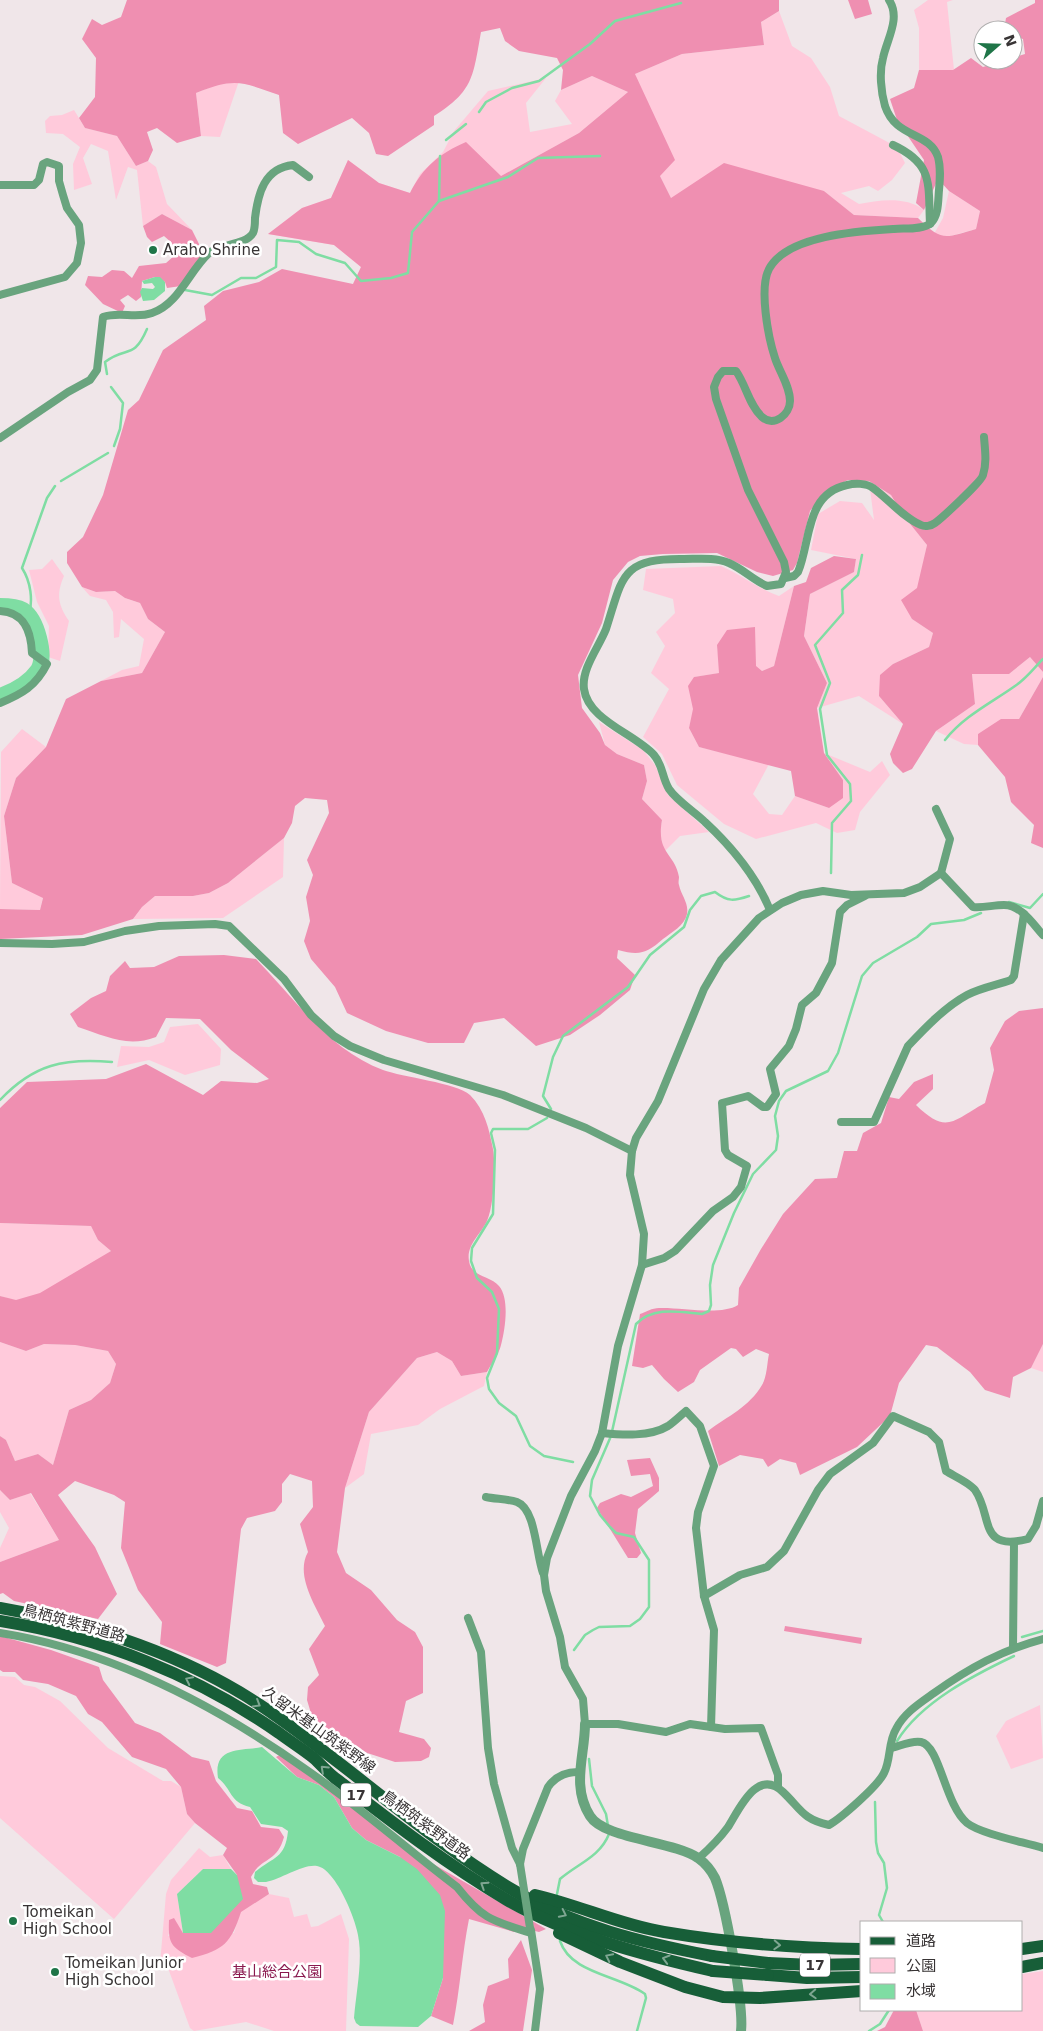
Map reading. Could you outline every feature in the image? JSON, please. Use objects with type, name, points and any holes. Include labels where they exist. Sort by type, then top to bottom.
[{"type":"main road","name":"久留米基山筑紫野線","points":[[0,1608],[74,1623],[181,1662],[225,1685],[268,1710],[511,1896],[618,1934],[768,1969],[812,1965],[860,1964]]},
{"type":"main road","name":"鳥栖筑紫野道路","points":[[0,1621],[72,1636],[124,1653],[209,1690],[278,1733],[436,1855],[571,1930],[675,1962],[713,1971],[768,1969],[860,1977]]},
{"type":"main road","points":[[511,1896],[554,1899],[616,1921],[663,1932],[755,1944],[860,1949]]},
{"type":"main road","points":[[511,1896],[558,1932],[620,1962],[685,1987],[739,1999],[860,1991]]},
{"type":"main road","points":[[1023,1947],[1043,1946]]},
{"type":"main road","points":[[1023,1963],[1043,1962]]},
{"type":"main road","points":[[1023,1967],[1043,1962]]},
{"type":"street","points":[[770,910],[763,893],[746,867],[707,823],[669,789],[660,764],[653,754],[636,739],[597,713],[587,700],[584,678],[601,642],[616,594],[625,576],[636,565],[649,561],[714,559],[732,564],[755,581],[767,586],[782,584],[785,578],[784,562],[748,490],[733,451],[714,387],[723,371],[736,371],[743,380],[762,418],[770,421],[780,419],[786,414],[790,402],[789,393],[774,357],[769,332],[764,286],[769,268],[783,252],[805,242],[869,230],[921,227],[930,224],[938,208],[940,171],[934,148],[926,141],[906,132],[892,122],[885,106],[882,59],[894,18],[893,6],[889,0]]},
{"type":"street","points":[[892,145],[908,152],[921,164],[927,178],[930,224]]},
{"type":"street","points":[[0,185],[34,185],[39,180],[43,164],[46,162],[59,166],[59,181],[62,195],[67,208],[79,225],[81,243],[77,262],[65,277],[0,295]]},
{"type":"street","points":[[0,438],[68,392],[90,380],[96,370],[103,317],[109,315],[143,316],[162,309],[180,290],[208,254],[216,249],[248,238],[254,232],[261,185],[276,170],[293,165],[309,177]]},
{"type":"street","points":[[785,578],[794,576],[798,572],[813,515],[820,501],[831,492],[854,483],[870,486],[913,521],[922,526],[930,526],[983,477],[986,457],[984,437]]},
{"type":"street","points":[[0,611],[14,613],[21,618],[32,640],[32,653],[47,664],[40,678],[29,689],[0,703]]},
{"type":"street","points":[[544,1575],[547,1558],[571,1496],[595,1451],[608,1433],[618,1346],[642,1265],[644,1234],[630,1175],[632,1151],[636,1138],[658,1101],[704,988],[714,970],[759,918],[788,900],[813,892],[850,895],[912,891],[941,872],[950,839],[936,809]]},
{"type":"street","points":[[941,872],[973,907],[983,908],[1004,905],[1015,908],[1024,914],[1043,935]]},
{"type":"street","points":[[642,1265],[664,1258],[675,1251],[713,1212],[733,1197],[741,1187],[747,1166],[728,1155],[725,1150],[722,1104],[748,1096],[763,1107],[767,1107],[772,1101],[776,1094],[770,1070],[789,1046],[796,1029],[802,1005],[816,993],[832,963],[840,912],[847,905],[868,894]]},
{"type":"street","points":[[841,1122],[874,1122],[908,1046],[929,1024],[967,995],[1011,980],[1014,976],[1024,914]]},
{"type":"street","points":[[0,943],[52,944],[84,942],[125,931],[159,926],[215,924],[229,926],[284,980],[312,1015],[334,1036],[350,1046],[384,1060],[503,1095],[586,1128],[632,1151]]},
{"type":"street","points":[[608,1433],[657,1431],[668,1426],[686,1411],[700,1426],[714,1466],[698,1512],[696,1528],[704,1596],[714,1630],[710,1728]]},
{"type":"street","points":[[704,1596],[740,1575],[767,1567],[784,1551],[818,1490],[830,1474],[873,1443],[893,1416],[929,1432],[939,1442],[946,1471],[975,1489],[985,1521],[993,1535],[1003,1541],[1014,1543],[1028,1539],[1036,1526],[1043,1501]]},
{"type":"street","points":[[486,1497],[517,1502],[524,1507],[529,1516],[546,1590],[560,1637],[565,1667],[582,1699],[585,1737],[578,1772],[587,1811],[595,1823],[609,1829],[686,1851],[699,1858],[710,1869],[715,1880],[729,1940],[739,1999],[741,2031]]},
{"type":"street","points":[[1013,1647],[1014,1543]]},
{"type":"street","points":[[468,1618],[481,1652],[488,1748],[494,1784],[512,1848],[520,1864],[531,1930],[540,1989],[535,2031]]},
{"type":"street","points":[[0,1633],[67,1649],[110,1663],[175,1691],[207,1708],[258,1737],[312,1773],[457,1887],[472,1906],[485,1917],[531,1930]]},
{"type":"street","points":[[699,1858],[728,1827],[744,1799],[756,1788],[767,1784],[778,1787],[802,1815],[813,1822],[829,1825],[871,1790],[884,1774],[896,1729],[907,1713],[965,1671],[1013,1647],[1043,1639]]},
{"type":"street","points":[[585,1724],[618,1724],[666,1732],[690,1724],[710,1728],[761,1728],[778,1775],[778,1787]]},
{"type":"street","points":[[891,1748],[920,1742],[929,1746],[935,1754],[954,1809],[967,1823],[983,1832],[1043,1848]]},
{"type":"street","points":[[520,1864],[523,1850],[548,1787],[562,1776],[578,1772]]},
{"type":"green space","points":[[928,0],[953,0],[947,2],[954,70],[919,70],[919,28],[914,10]]},
{"type":"green space","points":[[779,11],[792,46],[811,58],[830,87],[839,116],[897,147],[905,163],[892,180],[878,191],[869,186],[841,193],[859,204],[884,200],[909,203],[924,210],[918,218],[854,215],[824,191],[671,198],[660,176],[635,74],[682,54],[764,45],[761,22]]},
{"type":"green space","points":[[592,76],[628,92],[579,133],[501,176],[353,284],[361,267],[334,245],[268,234],[302,208],[331,198],[348,160],[379,183],[410,193],[420,174],[443,152],[454,131],[488,91],[546,78],[526,103],[530,132],[572,124],[555,101],[561,90]]},
{"type":"green space","points":[[238,81],[220,137],[201,136],[196,93],[216,85]]},
{"type":"green space","points":[[74,110],[85,128],[117,136],[136,166],[148,161],[156,167],[167,204],[192,230],[162,214],[143,226],[137,170],[128,167],[116,200],[108,151],[91,144],[83,158],[92,184],[74,190],[73,164],[80,147],[63,134],[46,133],[45,121],[50,116],[62,115]]},
{"type":"green space","points":[[949,191],[980,211],[976,229],[947,237],[934,234],[943,218]]},
{"type":"green space","points":[[869,481],[891,495],[903,515],[927,545],[912,619],[933,633],[929,647],[893,664],[879,696],[903,724],[859,696],[817,708],[827,683],[804,636],[810,594],[854,572],[856,559],[811,550],[818,514],[840,501],[862,503],[874,520]]},
{"type":"green space","points":[[52,559],[64,576],[59,599],[62,610],[69,621],[60,661],[48,657],[49,626],[37,602],[29,570],[42,569]]},
{"type":"green space","points":[[721,566],[764,590],[779,596],[794,586],[774,666],[762,671],[717,645],[720,673],[694,677],[694,709],[689,728],[699,747],[769,764],[753,794],[769,814],[782,815],[795,796],[829,808],[843,780],[824,753],[870,772],[882,761],[890,775],[860,812],[855,830],[837,833],[816,823],[756,839],[724,824],[677,785],[662,754],[643,737],[669,689],[651,673],[665,646],[656,632],[675,613],[673,599],[643,590],[646,569]]},
{"type":"green space","points":[[82,587],[96,592],[115,591],[125,598],[140,603],[148,619],[165,632],[142,673],[101,681],[122,670],[139,666],[144,639],[121,619],[119,637],[114,638],[113,612],[106,600],[90,596]]},
{"type":"green space","points":[[1030,657],[1043,672],[1043,677],[1019,719],[978,734],[978,745],[964,744],[936,731],[975,704],[972,674],[1009,674]]},
{"type":"green space","points":[[599,722],[643,750],[655,765],[668,795],[709,832],[680,836],[664,852],[660,833],[662,820],[642,799],[647,781],[644,765],[617,754],[605,745]]},
{"type":"green space","points":[[22,729],[46,747],[16,778],[4,816],[12,883],[43,897],[40,910],[0,909],[1,752]]},
{"type":"green space","points":[[284,838],[283,877],[223,918],[133,919],[142,907],[155,896],[193,896],[209,893],[228,883]]},
{"type":"green space","points":[[198,1024],[221,1049],[220,1065],[185,1075],[149,1060],[117,1067],[121,1046],[149,1047],[164,1042],[170,1027]]},
{"type":"green space","points":[[0,1223],[91,1226],[98,1240],[111,1251],[50,1289],[25,1299],[11,1300],[0,1296]]},
{"type":"green space","points":[[0,1342],[26,1351],[44,1344],[75,1345],[108,1351],[116,1364],[110,1383],[91,1400],[69,1410],[53,1465],[38,1454],[15,1461],[6,1440],[0,1436]]},
{"type":"green space","points":[[1043,1344],[1043,1372],[1031,1368]]},
{"type":"green space","points":[[437,1352],[452,1361],[461,1376],[487,1372],[484,1386],[440,1409],[418,1425],[371,1434],[364,1474],[345,1488],[369,1412],[417,1358]]},
{"type":"green space","points":[[0,1490],[10,1500],[30,1493],[59,1540],[0,1562],[0,1548],[9,1528],[0,1512]]},
{"type":"green space","points":[[0,1676],[15,1677],[24,1685],[35,1687],[60,1701],[108,1748],[163,1781],[171,1781],[181,1787],[187,1814],[195,1823],[114,1919],[0,1818]]},
{"type":"green space","points":[[1040,1705],[1043,1758],[1011,1769],[996,1736],[1006,1721]]},
{"type":"green space","name":"基山総合公園","points":[[199,1848],[210,1857],[223,1855],[231,1869],[203,1869],[177,1894],[183,1933],[174,1919],[168,1936],[234,1933],[240,1912],[269,1894],[289,1898],[294,1917],[307,1914],[311,1927],[318,1926],[341,1914],[349,1939],[346,2031],[274,2031],[246,2022],[194,2031],[190,2028],[168,1968],[160,1964],[166,1894],[171,1880]]},
{"type":"green space","points":[[1043,1971],[1043,2031],[923,2031],[916,2011],[1023,2011],[1023,1974]]},
{"type":"shaded area","points":[[127,0],[779,0],[779,11],[761,22],[764,45],[682,54],[635,74],[675,160],[660,176],[671,198],[724,163],[824,191],[854,215],[918,218],[933,231],[944,236],[950,236],[976,229],[980,211],[949,191],[938,179],[924,210],[916,203],[924,160],[897,120],[890,99],[914,88],[919,70],[953,70],[971,58],[973,60],[973,70],[1023,70],[1023,55],[1025,54],[1023,20],[1006,20],[1006,18],[1035,3],[1035,0],[1043,0],[1043,672],[1030,657],[1009,674],[972,674],[975,704],[936,731],[912,769],[903,773],[893,763],[890,754],[903,724],[879,696],[880,675],[893,664],[929,647],[933,633],[912,619],[901,600],[917,588],[927,545],[903,515],[891,495],[869,481],[848,480],[827,490],[810,511],[797,563],[793,570],[773,576],[757,572],[717,553],[640,556],[628,562],[613,580],[602,623],[578,675],[582,708],[600,733],[605,745],[617,754],[644,765],[647,781],[642,799],[662,820],[662,840],[677,869],[679,884],[687,906],[687,914],[684,922],[648,950],[632,953],[618,950],[617,958],[635,975],[630,990],[600,1015],[570,1035],[536,1046],[504,1018],[474,1023],[464,1043],[428,1043],[386,1031],[347,1013],[335,987],[311,959],[304,941],[310,921],[306,897],[313,875],[307,860],[329,813],[327,800],[305,798],[295,806],[292,823],[284,838],[228,883],[209,893],[193,896],[155,896],[142,907],[133,919],[82,935],[0,939],[0,909],[40,910],[43,898],[12,883],[4,816],[16,778],[46,747],[66,699],[101,681],[142,673],[165,632],[148,619],[140,603],[125,598],[115,591],[96,592],[82,587],[67,563],[67,552],[83,537],[103,495],[128,410],[139,400],[163,350],[206,320],[204,306],[223,291],[259,282],[282,269],[353,284],[361,267],[334,245],[268,234],[302,208],[331,198],[348,160],[379,183],[410,193],[421,175],[433,162],[448,151],[466,142],[501,176],[579,133],[628,92],[592,76],[561,90],[563,70],[557,58],[519,51],[505,41],[500,28],[481,32],[473,71],[464,90],[457,99],[434,116],[434,125],[388,156],[376,154],[369,133],[352,118],[298,144],[283,133],[279,95],[247,84],[230,83],[196,93],[201,136],[177,143],[157,128],[147,132],[153,150],[148,161],[136,166],[117,136],[85,128],[79,118],[95,97],[96,58],[82,39],[92,19],[102,25],[121,17]]},
{"type":"shaded area","points":[[848,0],[868,0],[872,14],[855,19]]},
{"type":"shaded area","points":[[162,214],[192,230],[204,254],[181,286],[167,288],[165,282],[155,277],[142,281],[141,297],[136,301],[128,295],[120,300],[125,306],[122,313],[103,304],[85,285],[88,276],[102,277],[112,270],[124,271],[132,278],[139,266],[166,263],[174,256],[172,243],[164,236],[152,242],[147,237],[143,226]]},
{"type":"shaded area","points":[[834,556],[856,559],[854,572],[810,594],[804,636],[827,683],[817,708],[824,753],[843,780],[843,798],[829,808],[795,796],[791,771],[699,747],[689,728],[693,709],[688,686],[694,677],[719,673],[717,645],[727,630],[755,627],[756,666],[762,671],[774,666],[794,586],[806,582],[811,568]]},
{"type":"shaded area","points":[[1043,677],[1043,848],[1031,843],[1034,825],[1011,802],[1005,777],[978,745],[978,734],[1001,719],[1019,719]]},
{"type":"shaded area","points":[[224,955],[256,959],[329,1037],[364,1061],[392,1073],[454,1087],[470,1095],[483,1113],[490,1134],[494,1165],[491,1205],[487,1221],[470,1250],[469,1261],[473,1270],[499,1286],[505,1299],[506,1315],[500,1348],[487,1372],[461,1376],[452,1361],[437,1352],[417,1358],[369,1412],[345,1488],[337,1552],[346,1573],[371,1590],[397,1620],[415,1632],[423,1647],[423,1693],[406,1701],[399,1732],[424,1739],[431,1748],[429,1757],[421,1761],[395,1762],[324,1739],[316,1730],[307,1700],[308,1687],[319,1675],[309,1649],[325,1626],[305,1580],[304,1570],[308,1552],[300,1524],[313,1507],[312,1481],[290,1474],[282,1484],[282,1502],[275,1511],[247,1518],[241,1529],[226,1663],[217,1667],[160,1644],[162,1622],[138,1590],[121,1548],[125,1502],[114,1495],[75,1481],[58,1495],[95,1547],[117,1594],[98,1619],[14,1601],[3,1593],[0,1594],[0,1562],[59,1540],[31,1493],[10,1500],[0,1490],[0,1436],[6,1440],[15,1461],[38,1454],[53,1465],[69,1410],[91,1400],[110,1383],[116,1364],[108,1351],[75,1345],[44,1344],[26,1351],[0,1342],[0,1296],[16,1300],[40,1293],[111,1251],[98,1240],[91,1226],[0,1223],[0,1108],[27,1082],[106,1079],[146,1064],[203,1095],[221,1081],[257,1083],[269,1079],[231,1050],[200,1019],[166,1018],[156,1037],[145,1040],[126,1041],[117,1040],[78,1027],[70,1014],[91,998],[106,991],[110,976],[125,961],[130,968],[154,967],[179,956]]},
{"type":"shaded area","points":[[1043,1008],[1043,1344],[1031,1368],[1013,1377],[1010,1398],[985,1390],[970,1372],[937,1347],[926,1345],[899,1383],[890,1416],[857,1447],[800,1475],[796,1463],[780,1459],[768,1467],[763,1459],[740,1455],[719,1466],[708,1431],[738,1411],[757,1393],[765,1378],[769,1354],[756,1349],[743,1357],[736,1349],[731,1348],[700,1370],[694,1382],[678,1392],[652,1365],[643,1368],[632,1366],[640,1314],[656,1308],[711,1311],[738,1305],[739,1288],[783,1214],[815,1179],[837,1178],[844,1151],[857,1151],[863,1133],[881,1123],[889,1097],[899,1099],[914,1082],[933,1074],[933,1089],[916,1105],[935,1120],[943,1122],[950,1122],[965,1115],[985,1103],[994,1070],[990,1048],[1005,1021],[1019,1011]]},
{"type":"shaded area","points":[[650,1458],[659,1478],[659,1491],[638,1509],[635,1533],[641,1553],[637,1558],[628,1558],[597,1508],[600,1503],[621,1494],[631,1497],[653,1486],[650,1474],[631,1476],[627,1460]]},
{"type":"shaded area","points":[[785,1626],[862,1638],[861,1644],[784,1631]]},
{"type":"shaded area","points":[[0,1636],[51,1650],[99,1667],[103,1680],[135,1723],[160,1733],[192,1757],[209,1761],[216,1781],[237,1808],[252,1811],[261,1827],[279,1829],[284,1837],[281,1845],[273,1856],[259,1866],[251,1877],[253,1884],[267,1887],[269,1894],[241,1912],[234,1931],[225,1944],[212,1952],[192,1958],[172,1944],[169,1935],[169,1920],[174,1918],[183,1933],[237,1875],[223,1855],[227,1848],[195,1823],[187,1814],[181,1787],[166,1769],[132,1757],[102,1722],[88,1714],[76,1696],[48,1684],[23,1680],[15,1672],[3,1672],[0,1670]]},
{"type":"shaded area","points":[[285,1752],[421,1857],[546,1929],[539,1932],[518,1927],[514,1932],[469,1919],[453,2025],[431,2016],[443,1978],[400,1857],[366,1840],[352,1828],[334,1797],[319,1785],[297,1777],[276,1757]]},
{"type":"shaded area","points":[[521,1940],[532,1970],[523,2031],[469,2031],[485,2022],[483,2005],[488,1986],[509,1978],[508,1959]]},
{"type":"shaded area","points":[[893,2011],[916,2011],[923,2031],[877,2031],[885,2027]]},
{"type":"water","points":[[160,277],[165,282],[165,291],[154,300],[143,301],[140,292],[142,288],[153,289],[155,287],[152,283],[144,284],[142,281]]},
{"type":"water","points":[[262,1747],[297,1777],[319,1785],[334,1797],[352,1828],[366,1840],[400,1857],[417,1869],[440,1895],[445,1911],[443,1978],[431,2016],[418,2027],[360,2026],[356,2023],[354,2018],[360,1960],[358,1933],[345,1898],[331,1876],[324,1869],[317,1866],[305,1867],[266,1882],[258,1882],[254,1878],[255,1872],[281,1852],[288,1831],[282,1827],[261,1824],[250,1807],[238,1802],[218,1778],[218,1768],[220,1760],[230,1752]]},
{"type":"water","points":[[203,1869],[231,1869],[237,1875],[243,1899],[211,1933],[183,1933],[177,1894]]},
{"type":"waterway","points":[[479,112],[486,102],[512,88],[539,81],[590,44],[615,21],[681,3]]},
{"type":"waterway","points":[[446,140],[466,124]]},
{"type":"waterway","points":[[439,201],[440,156]]},
{"type":"waterway","points":[[185,290],[212,295],[241,278],[256,278],[276,267],[277,240],[299,242],[316,254],[345,263],[361,281],[391,278],[408,273],[412,232],[439,201],[508,177],[538,158],[600,156]]},
{"type":"waterway","points":[[107,374],[105,362],[133,349],[138,345],[147,329]]},
{"type":"waterway","points":[[111,387],[123,403],[120,429],[114,446]]},
{"type":"waterway","points":[[61,481],[108,453]]},
{"type":"waterway","points":[[29,616],[31,604],[30,591],[22,568],[47,498],[55,486]]},
{"type":"waterway","points":[[831,873],[832,823],[851,801],[850,784],[827,755],[820,709],[830,683],[815,645],[843,613],[842,590],[858,575],[862,555]]},
{"type":"waterway","points":[[0,606],[12,606],[23,610],[33,621],[41,647],[41,664],[38,670],[26,683],[0,696]]},
{"type":"waterway","points":[[945,740],[952,731],[969,717],[1023,680],[1043,659]]},
{"type":"waterway","points":[[551,1109],[543,1096],[553,1057],[563,1036],[628,987],[650,955],[684,927],[690,910],[701,896],[715,892],[731,900],[749,896]]},
{"type":"waterway","points":[[1009,902],[1030,908],[1043,894]]},
{"type":"waterway","points":[[574,1650],[585,1635],[593,1630],[599,1627],[630,1626],[640,1619],[649,1607],[649,1560],[634,1537],[616,1533],[610,1527],[600,1515],[590,1496],[592,1480],[611,1436],[636,1324],[643,1318],[659,1312],[702,1314],[709,1311],[713,1265],[734,1213],[753,1174],[776,1150],[778,1136],[775,1116],[779,1101],[786,1091],[828,1071],[838,1053],[862,976],[873,963],[917,937],[931,924],[964,920],[981,913]]},
{"type":"waterway","points":[[0,1100],[25,1078],[51,1066],[79,1061],[112,1062]]},
{"type":"waterway","points":[[547,1118],[528,1129],[493,1129],[491,1133],[495,1150],[493,1214],[472,1248],[471,1261],[477,1278],[492,1292],[499,1309],[497,1353],[487,1378],[489,1389],[499,1403],[516,1416],[530,1446],[544,1456],[573,1462]]},
{"type":"waterway","points":[[1022,1637],[1043,1631]]},
{"type":"waterway","points":[[897,1741],[907,1727],[934,1702],[966,1681],[1014,1656]]},
{"type":"waterway","points":[[589,1759],[592,1786],[606,1814],[608,1826]]},
{"type":"waterway","points":[[875,1802],[876,1842],[878,1853],[884,1863],[887,1888],[879,1915],[882,1921]]},
{"type":"waterway","points":[[557,1894],[560,1879],[588,1860],[600,1849],[609,1834]]},
{"type":"waterway","points":[[560,1941],[574,1961],[645,1994],[646,1998],[637,2031]]},
{"type":"waterway","points":[[869,2031],[880,2024],[888,2011]]},
{"type":"place","name":"Araho Shrine","points":[[153,250]]},
{"type":"place","name":"Tomeikan High School","points":[[13,1921]]},
{"type":"place","name":"Tomeikan Junior High School","points":[[55,1972]]}]
